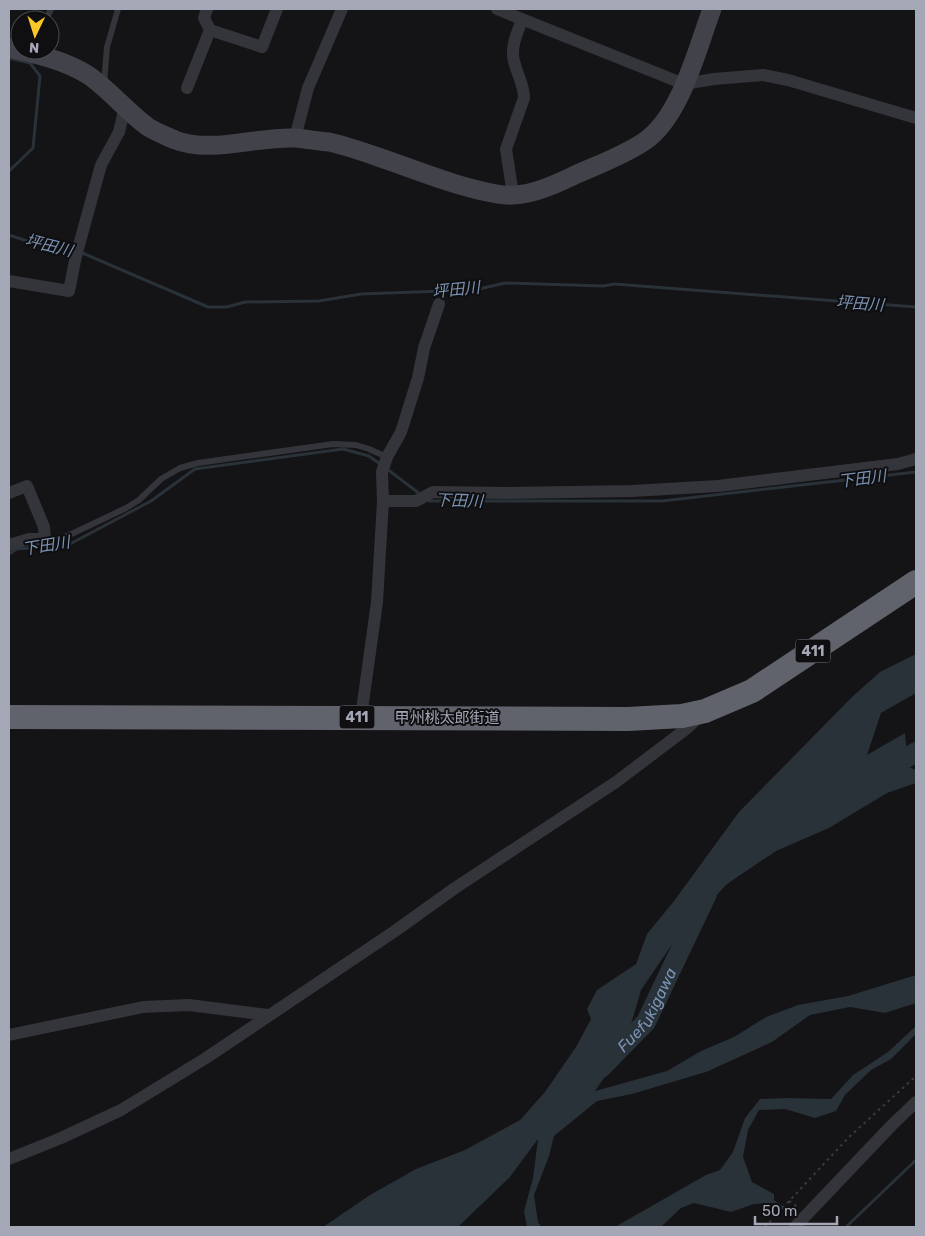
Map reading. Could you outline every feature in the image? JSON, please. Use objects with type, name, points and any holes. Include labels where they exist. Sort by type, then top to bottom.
[{"type":"highway","name":"411","points":[[705,711],[752,691],[916,582]]},
{"type":"highway","name":"甲州桃太郎街道","points":[[9,717],[628,719],[666,718],[705,711]]},
{"type":"street","points":[[207,9],[204,18],[210,30],[262,47],[277,9]]},
{"type":"street","points":[[295,138],[308,88],[342,9]]},
{"type":"street","points":[[497,9],[684,84],[714,79],[763,75],[788,80],[916,118]]},
{"type":"street","points":[[55,60],[87,75],[149,127],[177,141],[203,145],[295,138],[331,143],[357,150],[455,184],[499,195],[513,195],[552,186],[630,150],[646,141],[661,127],[674,109],[712,9]]},
{"type":"street","points":[[513,195],[506,149],[524,98],[524,90],[513,56],[513,46],[522,20]]},
{"type":"street","points":[[187,88],[210,30]]},
{"type":"street","points":[[9,281],[69,291],[77,251],[101,165],[119,132],[126,107]]},
{"type":"street","points":[[361,717],[377,602],[383,500],[382,472],[386,458],[401,432],[418,378],[424,348],[439,304]]},
{"type":"street","points":[[383,500],[416,501],[433,492],[632,491],[718,486],[898,464],[916,459]]},
{"type":"street","points":[[9,493],[27,486],[44,527],[45,539],[29,539],[9,546]]},
{"type":"street","points":[[9,1159],[61,1138],[121,1110],[198,1064],[395,931],[455,888],[616,782],[686,729],[705,711]]},
{"type":"street","points":[[9,1035],[143,1007],[189,1005],[268,1015]]},
{"type":"street","points":[[795,1227],[890,1126],[916,1102]]},
{"type":"lane","points":[[104,88],[107,47],[118,9]]},
{"type":"lane","points":[[45,539],[61,539],[126,508],[139,500],[160,479],[180,468],[198,463],[333,444],[356,445],[370,449],[386,458]]},
{"type":"path","points":[[765,1227],[848,1138],[916,1076]]},
{"type":"path","points":[[790,1201],[802,1211]]},
{"type":"shaded area","points":[[916,654],[916,693],[881,713],[867,755],[905,733],[908,767],[916,770],[916,783],[887,793],[829,828],[776,851],[727,884],[675,940],[641,990],[632,1021],[613,1065],[595,1091],[667,1071],[701,1051],[734,1037],[766,1017],[798,1005],[848,996],[916,975],[916,1003],[885,1013],[850,1007],[810,1015],[772,1042],[706,1072],[632,1094],[597,1101],[554,1136],[549,1156],[534,1195],[538,1222],[541,1227],[527,1227],[524,1211],[533,1178],[538,1139],[510,1177],[458,1227],[323,1227],[370,1195],[416,1169],[465,1150],[520,1120],[545,1092],[576,1047],[591,1019],[587,1009],[597,990],[636,964],[647,934],[674,901],[739,812],[852,697],[880,672]]},
{"type":"shaded area","points":[[916,1026],[916,1034],[891,1059],[871,1070],[845,1095],[836,1111],[815,1118],[785,1109],[759,1110],[748,1130],[743,1157],[752,1182],[774,1194],[774,1203],[754,1204],[731,1212],[694,1203],[681,1208],[661,1227],[615,1227],[706,1175],[720,1170],[733,1152],[745,1118],[760,1099],[831,1099],[853,1075],[888,1052]]},
{"type":"waterway","name":"坪田川","points":[[9,58],[30,63],[40,76],[33,148],[9,171]]},
{"type":"waterway","name":"坪田川","points":[[9,235],[27,241],[74,250]]},
{"type":"waterway","name":"坪田川","points":[[80,252],[208,307],[227,307],[245,302],[319,301],[361,294],[479,289],[505,283],[603,286],[614,284],[916,307]]},
{"type":"waterway","name":"下田川","points":[[9,554],[17,549],[68,545],[151,501],[195,469],[343,449],[369,456],[380,464]]},
{"type":"waterway","name":"下田川","points":[[387,469],[420,494]]},
{"type":"waterway","name":"下田川","points":[[427,500],[662,501],[916,472]]},
{"type":"waterway","name":"Fuefukigawa","points":[[885,771],[916,752]]},
{"type":"waterway","name":"Fuefukigawa","points":[[601,1068],[646,1022],[707,894]]},
{"type":"waterway","points":[[846,1227],[916,1160]]},
{"type":"waterway","points":[[771,1200],[786,1210]]}]
